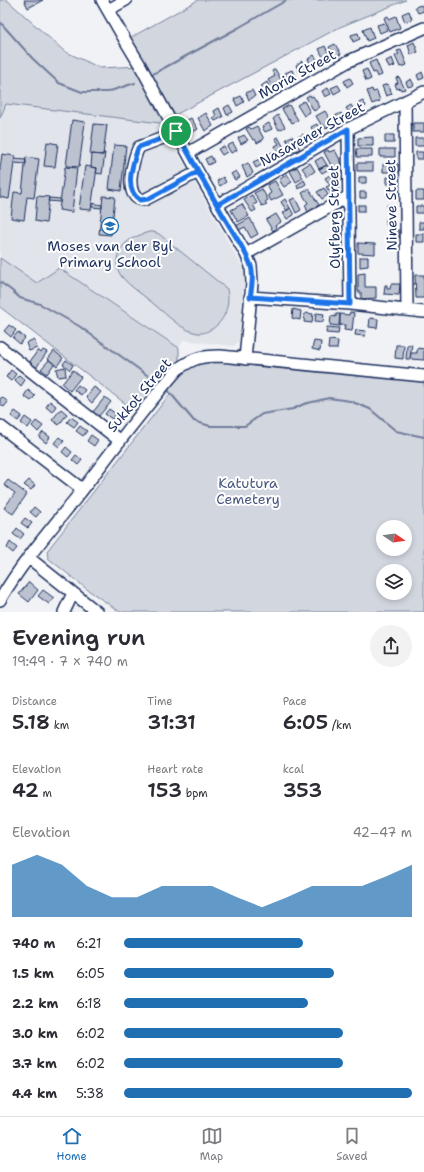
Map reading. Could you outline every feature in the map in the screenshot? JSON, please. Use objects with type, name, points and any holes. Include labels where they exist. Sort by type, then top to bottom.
[{"type":"street","points":[[102,0],[140,65],[198,172],[246,254],[251,266],[252,274],[245,359]]},
{"type":"street","points":[[108,10],[126,0]]},
{"type":"street","name":"Moria Street","points":[[188,153],[349,61],[424,28]]},
{"type":"street","name":"Nasarener Street","points":[[217,205],[348,129],[424,92]]},
{"type":"street","name":"Nineve Street","points":[[405,101],[407,309]]},
{"type":"street","name":"Olyfberg Street","points":[[348,129],[350,304]]},
{"type":"street","points":[[176,131],[163,138],[139,147],[130,181],[133,193],[136,198],[144,200],[198,172]]},
{"type":"street","points":[[246,254],[349,196]]},
{"type":"street","points":[[250,297],[350,304],[424,312]]},
{"type":"street","points":[[0,347],[120,441]]},
{"type":"street","name":"Sukkot Street","points":[[0,600],[4,583],[28,558],[178,369],[189,361],[200,357],[209,356],[424,376]]},
{"type":"street","points":[[0,426],[82,489]]},
{"type":"street","points":[[28,558],[97,612]]},
{"type":"street","points":[[64,612],[73,593]]},
{"type":"shaded area","name":"Moses van der Byl Primary School","points":[[6,104],[160,123],[245,272],[239,341],[233,346],[183,340],[179,348],[59,268],[38,283],[0,258],[0,118]]},
{"type":"green space","points":[[0,0],[7,0],[64,51],[100,68],[140,66],[170,118],[160,123],[6,104],[0,118]]},
{"type":"green space","points":[[198,0],[406,0],[340,27],[175,115],[130,38]]},
{"type":"green space","points":[[149,232],[159,234],[227,289],[228,300],[226,311],[221,321],[212,329],[200,333],[192,332],[186,329],[133,288],[121,275],[117,262],[121,249],[128,241]]},
{"type":"green space","name":"Katutura Cemetery","points":[[0,258],[37,283],[59,268],[179,348],[179,367],[200,357],[424,376],[424,612],[120,612],[88,590],[48,558],[47,551],[170,394],[165,387],[140,415],[0,307]]},
{"type":"building","points":[[24,0],[43,0],[28,8]]},
{"type":"building","points":[[421,5],[424,11],[418,13],[415,7]]},
{"type":"building","points":[[409,11],[412,19],[405,22],[402,14]]},
{"type":"building","points":[[388,16],[389,19],[396,16],[400,28],[390,32],[384,18]]},
{"type":"building","points":[[384,23],[387,30],[380,33],[377,25]]},
{"type":"building","points":[[370,27],[374,38],[367,41],[363,30]]},
{"type":"building","points":[[358,33],[360,39],[353,42],[351,35]]},
{"type":"building","points":[[414,42],[418,52],[411,55],[408,45]]},
{"type":"building","points":[[335,44],[341,54],[335,57],[329,47]]},
{"type":"building","points":[[325,46],[331,58],[325,61],[319,49]]},
{"type":"building","points":[[401,50],[407,65],[400,67],[395,56],[399,54],[397,51]]},
{"type":"building","points":[[314,55],[318,61],[311,65],[308,59]]},
{"type":"building","points":[[392,58],[395,66],[389,68],[386,61]]},
{"type":"building","points":[[376,60],[382,75],[377,77],[375,72],[373,73],[369,63]]},
{"type":"building","points":[[302,61],[306,68],[299,72],[296,65]]},
{"type":"building","points":[[275,69],[284,85],[277,89],[275,84],[272,86],[268,80],[275,76],[272,71]]},
{"type":"building","points":[[367,69],[371,79],[366,81],[362,71]]},
{"type":"building","points":[[292,70],[296,79],[289,82],[285,73]]},
{"type":"building","points":[[422,72],[424,78],[419,80],[417,75]]},
{"type":"building","points":[[399,77],[405,89],[397,89],[395,84],[398,83],[396,78]]},
{"type":"building","points":[[350,78],[353,83],[347,87],[344,81]]},
{"type":"building","points":[[411,79],[414,85],[408,87],[406,82]]},
{"type":"building","points":[[267,82],[271,90],[265,93],[261,86]]},
{"type":"building","points":[[388,84],[392,94],[386,96],[382,86]]},
{"type":"building","points":[[338,85],[341,90],[334,94],[331,88]]},
{"type":"building","points":[[328,88],[331,94],[325,97],[322,91]]},
{"type":"building","points":[[372,89],[373,92],[377,91],[380,101],[372,104],[367,91]]},
{"type":"building","points":[[252,90],[255,96],[249,100],[246,93]]},
{"type":"building","points":[[310,95],[311,97],[313,96],[320,107],[314,111],[306,97]]},
{"type":"building","points":[[241,96],[244,102],[237,106],[234,99]]},
{"type":"building","points":[[304,101],[310,112],[304,116],[297,105]]},
{"type":"building","points":[[363,101],[366,106],[359,110],[356,104]]},
{"type":"building","points":[[229,105],[233,112],[227,115],[224,108]]},
{"type":"building","points":[[289,105],[298,120],[292,123],[282,109]]},
{"type":"building","points":[[351,105],[356,113],[351,116],[346,108]]},
{"type":"building","points":[[219,108],[223,117],[215,121],[213,118],[216,116],[214,111]]},
{"type":"building","points":[[325,111],[334,126],[331,128],[329,126],[326,129],[324,125],[322,126],[316,116]]},
{"type":"building","points":[[206,113],[213,126],[205,131],[198,118]]},
{"type":"building","points":[[341,113],[344,118],[338,122],[335,116]]},
{"type":"building","points":[[278,115],[285,127],[279,130],[273,119]]},
{"type":"building","points":[[191,118],[198,129],[191,133],[184,122]]},
{"type":"building","points":[[72,120],[85,122],[79,167],[66,166]]},
{"type":"building","points":[[269,123],[272,129],[265,132],[262,127]]},
{"type":"building","points":[[413,123],[424,123],[424,132],[413,132]]},
{"type":"building","points":[[94,124],[107,125],[103,155],[90,154]]},
{"type":"building","points":[[317,124],[322,134],[316,137],[311,127]]},
{"type":"building","points":[[257,126],[264,139],[257,143],[255,139],[253,140],[246,129],[249,127],[251,129]]},
{"type":"building","points":[[303,134],[306,140],[301,143],[298,137]]},
{"type":"building","points":[[244,135],[248,140],[241,144],[238,138]]},
{"type":"building","points":[[385,135],[394,135],[394,143],[385,143]]},
{"type":"building","points":[[292,136],[300,149],[294,152],[286,139]]},
{"type":"building","points":[[278,137],[287,153],[285,154],[284,152],[279,154],[275,146],[279,144],[275,138]]},
{"type":"building","points":[[373,137],[373,146],[358,146],[358,138]]},
{"type":"building","points":[[415,138],[424,138],[424,146],[415,146]]},
{"type":"building","points":[[47,142],[58,144],[55,167],[44,166]]},
{"type":"building","points":[[233,143],[237,150],[231,153],[227,146]]},
{"type":"building","points":[[114,145],[126,146],[121,191],[109,189]]},
{"type":"building","points":[[224,146],[227,152],[222,155],[218,149]]},
{"type":"building","points":[[356,149],[372,149],[372,157],[357,157]]},
{"type":"building","points":[[380,149],[395,149],[395,157],[380,157]]},
{"type":"building","points":[[328,150],[329,152],[335,150],[343,166],[334,171],[324,152]]},
{"type":"building","points":[[272,152],[275,158],[269,161],[266,156]]},
{"type":"building","points":[[416,152],[423,152],[423,159],[416,159]]},
{"type":"building","points":[[103,153],[105,153],[102,174],[96,173],[97,168],[91,167],[92,154],[103,155]]},
{"type":"building","points":[[2,154],[15,156],[9,199],[0,197],[0,169]]},
{"type":"building","points":[[211,156],[214,162],[208,165],[205,159]]},
{"type":"building","points":[[26,157],[39,159],[34,198],[27,197],[24,220],[11,218],[14,192],[22,193]]},
{"type":"building","points":[[322,157],[327,165],[319,169],[315,161]]},
{"type":"building","points":[[15,159],[26,160],[26,164],[14,163]]},
{"type":"building","points":[[260,159],[263,164],[256,168],[253,162]]},
{"type":"building","points":[[248,163],[253,173],[247,177],[242,166]]},
{"type":"building","points":[[310,163],[315,171],[308,176],[302,168]]},
{"type":"building","points":[[357,163],[373,163],[373,171],[357,171]]},
{"type":"building","points":[[383,164],[398,164],[398,172],[383,172]]},
{"type":"building","points":[[327,165],[329,169],[322,173],[319,169]]},
{"type":"building","points":[[85,166],[97,168],[91,210],[79,209]]},
{"type":"building","points":[[65,167],[77,168],[72,212],[59,210]]},
{"type":"building","points":[[297,167],[303,178],[296,182],[290,171]]},
{"type":"building","points":[[236,171],[240,177],[235,180],[231,174]]},
{"type":"building","points":[[287,174],[292,182],[284,187],[279,180]]},
{"type":"building","points":[[330,175],[339,189],[331,194],[326,187],[330,185],[325,178]]},
{"type":"building","points":[[223,177],[226,182],[220,186],[217,181]]},
{"type":"building","points":[[359,177],[366,177],[366,183],[359,183]]},
{"type":"building","points":[[387,177],[394,178],[393,184],[387,184]]},
{"type":"building","points":[[304,180],[306,184],[298,189],[297,185]]},
{"type":"building","points":[[275,181],[283,195],[271,201],[268,195],[271,193],[267,185]]},
{"type":"building","points":[[324,188],[328,195],[322,199],[317,192]]},
{"type":"building","points":[[262,189],[268,200],[265,202],[267,204],[262,206],[254,193]]},
{"type":"building","points":[[309,189],[319,205],[308,212],[305,205],[308,203],[302,193]]},
{"type":"building","points":[[416,191],[424,191],[424,200],[416,200]]},
{"type":"building","points":[[360,192],[366,192],[366,198],[360,198]]},
{"type":"building","points":[[387,192],[393,192],[393,198],[387,198]]},
{"type":"building","points":[[252,195],[257,203],[253,205],[256,210],[252,212],[244,200]]},
{"type":"building","points":[[37,196],[49,197],[46,223],[35,221]]},
{"type":"building","points":[[103,196],[115,197],[111,235],[99,234]]},
{"type":"building","points":[[49,198],[60,199],[60,202],[48,201]]},
{"type":"building","points":[[295,198],[301,210],[296,213],[290,200]]},
{"type":"building","points":[[285,199],[290,208],[287,211],[281,202]]},
{"type":"building","points":[[92,203],[102,205],[102,208],[92,207]]},
{"type":"building","points":[[242,204],[249,216],[238,222],[231,210]]},
{"type":"building","points":[[358,205],[365,205],[365,211],[358,211]]},
{"type":"building","points":[[387,205],[393,205],[393,211],[387,211]]},
{"type":"building","points":[[416,206],[424,206],[424,213],[416,213]]},
{"type":"building","points":[[290,208],[294,215],[287,219],[283,213]]},
{"type":"building","points":[[276,214],[281,222],[275,226],[276,228],[273,231],[266,220]]},
{"type":"building","points":[[250,218],[258,234],[251,238],[245,227],[239,230],[236,226]]},
{"type":"building","points":[[386,218],[393,219],[393,225],[386,225]]},
{"type":"building","points":[[419,222],[424,222],[424,229],[419,229]]},
{"type":"building","points":[[391,230],[399,230],[399,238],[391,238]]},
{"type":"building","points":[[416,234],[424,234],[424,242],[416,242]]},
{"type":"building","points":[[358,243],[375,244],[375,254],[358,253]]},
{"type":"building","points":[[360,257],[368,257],[368,266],[360,267]]},
{"type":"building","points":[[365,273],[365,287],[376,287],[376,298],[361,299],[361,292],[358,292],[358,274]]},
{"type":"building","points":[[415,275],[424,275],[424,298],[416,298]]},
{"type":"building","points":[[391,284],[400,284],[399,295],[384,294],[385,285],[387,285],[387,289],[390,289]]},
{"type":"building","points":[[293,309],[301,311],[300,320],[292,318]]},
{"type":"building","points":[[350,312],[354,313],[352,331],[344,330],[345,325],[339,325],[340,314],[349,315]]},
{"type":"building","points":[[305,313],[313,314],[312,323],[304,322]]},
{"type":"building","points":[[316,313],[324,314],[323,322],[315,321]]},
{"type":"building","points":[[336,314],[340,314],[340,326],[330,325],[331,316],[336,317]]},
{"type":"building","points":[[370,318],[378,319],[377,328],[369,327]]},
{"type":"building","points":[[9,325],[16,330],[11,337],[4,331]]},
{"type":"building","points":[[327,327],[339,328],[338,334],[326,333]]},
{"type":"building","points":[[356,330],[366,331],[365,336],[355,335]]},
{"type":"building","points":[[18,332],[25,338],[20,344],[13,338]]},
{"type":"building","points":[[34,339],[37,348],[29,351],[26,343]]},
{"type":"building","points":[[329,340],[338,341],[337,349],[328,349]]},
{"type":"building","points":[[314,341],[321,342],[320,351],[312,349]]},
{"type":"building","points":[[412,344],[410,359],[406,359],[407,345]]},
{"type":"building","points":[[396,345],[404,345],[403,359],[395,358]]},
{"type":"building","points":[[417,348],[424,349],[424,360],[410,359],[411,353],[417,353]]},
{"type":"building","points":[[38,350],[41,353],[43,350],[47,352],[36,368],[29,363]]},
{"type":"building","points":[[54,351],[63,358],[57,366],[48,359]]},
{"type":"building","points":[[49,360],[54,364],[47,374],[41,369]]},
{"type":"building","points":[[66,360],[73,365],[70,370],[63,364]]},
{"type":"building","points":[[65,367],[66,376],[58,377],[56,369]]},
{"type":"building","points":[[11,370],[16,374],[11,381],[6,377]]},
{"type":"building","points":[[73,370],[81,377],[70,391],[62,384]]},
{"type":"building","points":[[19,375],[25,380],[21,386],[15,380]]},
{"type":"building","points":[[78,385],[85,390],[81,395],[74,390]]},
{"type":"building","points":[[94,387],[101,392],[92,403],[86,397]]},
{"type":"building","points":[[28,390],[35,396],[31,401],[24,396]]},
{"type":"building","points":[[2,397],[8,402],[4,407],[0,404],[0,399]]},
{"type":"building","points":[[105,397],[111,402],[98,417],[93,412]]},
{"type":"building","points":[[50,401],[56,406],[52,412],[46,407]]},
{"type":"building","points":[[61,409],[67,414],[59,425],[52,420]]},
{"type":"building","points":[[109,409],[116,414],[112,419],[105,414]]},
{"type":"building","points":[[15,411],[22,416],[18,421],[11,416]]},
{"type":"building","points":[[25,417],[32,422],[28,428],[21,423]]},
{"type":"building","points":[[71,417],[78,422],[74,427],[67,422]]},
{"type":"building","points":[[36,421],[43,426],[38,432],[32,426]]},
{"type":"building","points":[[80,426],[87,431],[83,436],[76,431]]},
{"type":"building","points":[[43,432],[50,437],[46,443],[39,437]]},
{"type":"building","points":[[91,435],[98,440],[94,446],[87,441]]},
{"type":"building","points":[[59,437],[64,441],[59,447],[54,443]]},
{"type":"building","points":[[66,447],[72,452],[68,457],[62,452]]},
{"type":"building","points":[[76,455],[82,460],[78,465],[72,460]]},
{"type":"building","points":[[8,480],[27,494],[13,514],[4,508],[15,493],[4,485]]},
{"type":"building","points":[[29,480],[35,485],[31,490],[24,485]]},
{"type":"building","points":[[34,507],[40,512],[36,517],[30,512]]},
{"type":"building","points":[[25,518],[32,523],[28,528],[21,523]]},
{"type":"building","points":[[17,528],[24,534],[20,539],[13,534]]},
{"type":"building","points":[[10,542],[17,548],[13,553],[7,548]]},
{"type":"building","points":[[29,582],[38,590],[29,602],[19,594]]},
{"type":"building","points":[[43,590],[54,598],[49,604],[38,596]]},
{"type":"waterway","points":[[151,75],[287,0]]},
{"type":"waterway","points":[[0,22],[33,59],[59,83],[82,92],[107,92],[135,83]]},
{"type":"waterway","points":[[0,282],[20,298],[40,304],[79,326],[158,383]]},
{"type":"waterway","points":[[166,388],[194,421],[210,426],[245,426],[262,414],[293,409],[304,404],[329,398],[350,401],[370,409],[396,431],[424,437]]},
{"type":"place","name":"Moses van der Byl Primary School","points":[[110,226]]},
{"type":"route","points":[[176,131],[138,148],[132,167],[130,181],[136,198],[140,200],[148,199],[198,172],[217,205],[348,129],[350,304],[250,297],[252,274],[251,266],[246,254],[217,205],[198,172],[176,131]]}]
